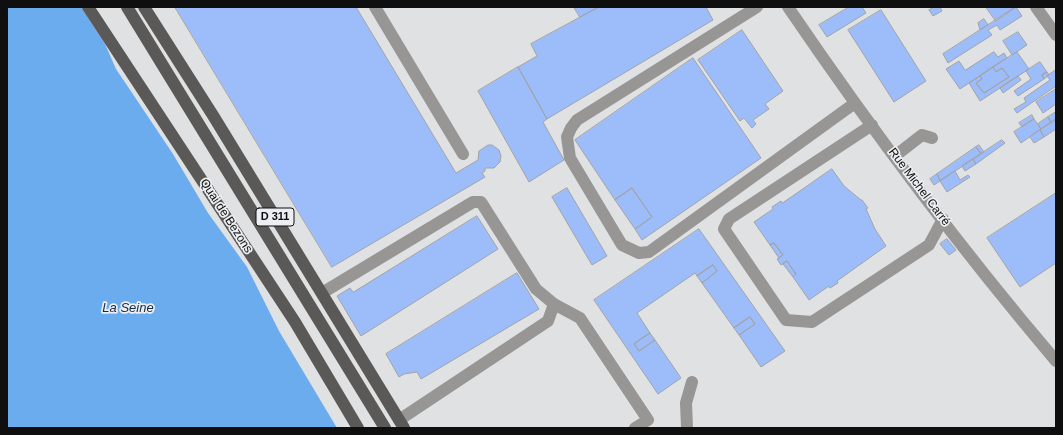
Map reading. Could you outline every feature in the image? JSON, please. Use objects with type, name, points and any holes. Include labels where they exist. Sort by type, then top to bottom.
[{"type":"main road","name":"Quai de Bezons","points":[[88,7],[295,322],[358,428]]},
{"type":"main road","name":"Quai de Bezons","points":[[127,7],[385,428]]},
{"type":"main road","name":"D 311","points":[[144,7],[214,116],[401,424]]},
{"type":"street","points":[[375,7],[463,154]]},
{"type":"street","points":[[757,7],[577,120],[570,128],[567,137],[570,158],[622,245],[639,253],[649,252],[855,103]]},
{"type":"street","name":"Rue Michel Carré","points":[[788,7],[855,103],[895,156],[1056,361]]},
{"type":"street","points":[[1036,7],[1055,32]]},
{"type":"street","points":[[872,125],[729,219],[724,229],[786,320],[812,322],[929,245],[943,219]]},
{"type":"street","points":[[895,156],[922,135],[932,138]]},
{"type":"street","points":[[322,293],[473,202],[481,202],[536,289],[554,304],[580,318],[648,420],[635,428]]},
{"type":"street","points":[[401,424],[548,320],[554,304]]},
{"type":"street","points":[[687,428],[686,403],[692,382]]},
{"type":"water","name":"La Seine","points":[[7,7],[81,7],[105,44],[116,69],[173,154],[208,213],[247,267],[279,331],[337,428],[7,428]]},
{"type":"building","points":[[175,7],[356,7],[456,173],[478,160],[479,151],[488,145],[492,145],[499,150],[501,156],[500,162],[494,168],[485,168],[485,171],[482,173],[485,177],[332,267]]},
{"type":"building","points":[[574,7],[599,7],[580,17]]},
{"type":"building","points":[[599,7],[706,7],[713,20],[547,119],[518,67],[537,56],[531,44]]},
{"type":"building","points":[[849,7],[862,7],[866,13],[827,37],[819,25]]},
{"type":"building","points":[[935,7],[940,7],[942,11],[933,16],[929,10]]},
{"type":"building","points":[[986,7],[1016,7],[996,21]]},
{"type":"building","points":[[1016,7],[1022,16],[1000,30],[997,25],[988,30],[992,35],[948,63],[943,54]]},
{"type":"building","points":[[881,10],[926,81],[894,102],[848,30]]},
{"type":"building","points":[[984,19],[988,25],[980,30],[978,23]]},
{"type":"building","points":[[742,30],[783,91],[765,104],[769,109],[753,120],[756,124],[752,128],[744,118],[740,121],[698,60]]},
{"type":"building","points":[[1018,32],[1027,45],[1012,55],[1003,41]]},
{"type":"building","points":[[994,52],[998,57],[1004,53],[1007,58],[960,89],[946,69],[959,61],[965,70]]},
{"type":"building","points":[[1017,52],[1029,69],[980,101],[969,83],[980,76],[982,79],[976,83],[984,93],[1009,77],[1002,68],[996,72],[993,67]]},
{"type":"building","points":[[693,58],[761,158],[642,240],[635,229],[652,217],[632,188],[615,200],[575,140]]},
{"type":"building","points":[[1040,62],[1047,72],[1042,75],[1044,79],[1018,96],[1014,91],[1031,79],[1026,71]]},
{"type":"building","points":[[518,67],[547,119],[543,122],[564,160],[529,182],[478,91]]},
{"type":"building","points":[[993,67],[996,72],[1002,68],[1009,77],[984,93],[976,83],[982,79],[980,76]]},
{"type":"building","points":[[1056,70],[1056,86],[1017,113],[1014,109],[1026,102],[1024,98],[1050,80],[1047,76]]},
{"type":"building","points":[[1047,72],[1049,75],[1044,79],[1042,75]]},
{"type":"building","points":[[1018,76],[1021,80],[1003,93],[1000,88]]},
{"type":"building","points":[[1056,89],[1056,104],[1043,113],[1036,102]]},
{"type":"building","points":[[1056,112],[1056,119],[1051,123],[1048,117]]},
{"type":"building","points":[[1032,115],[1034,119],[1022,127],[1019,123]]},
{"type":"building","points":[[1048,117],[1051,123],[1041,129],[1038,124]]},
{"type":"building","points":[[1034,119],[1041,129],[1021,143],[1014,132]]},
{"type":"building","points":[[1056,119],[1056,129],[1044,137],[1040,130]]},
{"type":"building","points":[[1040,130],[1044,137],[1034,143],[1030,137]]},
{"type":"building","points":[[1002,140],[1005,143],[976,164],[973,159]]},
{"type":"building","points":[[979,145],[984,152],[981,154],[976,147]]},
{"type":"building","points":[[976,147],[981,154],[940,181],[937,174]]},
{"type":"building","points":[[973,159],[976,164],[965,171],[962,166]]},
{"type":"building","points":[[832,169],[844,186],[862,200],[868,208],[866,209],[875,229],[886,246],[837,281],[838,283],[830,288],[829,286],[809,300],[793,277],[796,274],[787,261],[781,265],[777,259],[783,255],[774,243],[770,245],[754,222],[773,209],[772,207],[781,201],[782,203]]},
{"type":"building","points":[[955,171],[960,180],[968,175],[970,177],[947,192],[940,181]]},
{"type":"building","points":[[937,174],[940,181],[934,185],[930,179]]},
{"type":"building","points":[[567,188],[607,256],[592,265],[552,197]]},
{"type":"building","points":[[632,188],[652,217],[635,229],[615,200]]},
{"type":"building","points":[[1056,193],[1056,263],[1020,287],[987,238]]},
{"type":"building","points":[[477,216],[498,249],[361,336],[337,296],[350,288],[353,292]]},
{"type":"building","points":[[699,229],[785,351],[761,367],[739,335],[755,324],[750,317],[734,328],[702,283],[717,271],[713,265],[697,276],[695,273],[637,313],[650,333],[634,344],[639,351],[655,340],[681,378],[658,394],[594,300]]},
{"type":"building","points":[[947,239],[956,250],[949,255],[940,244]]},
{"type":"building","points":[[774,243],[783,255],[779,258],[770,245]]},
{"type":"building","points":[[787,261],[796,274],[793,277],[783,264]]},
{"type":"building","points":[[713,265],[717,271],[702,283],[697,276]]},
{"type":"building","points":[[517,273],[539,309],[421,379],[417,372],[404,374],[399,377],[386,354]]},
{"type":"building","points":[[750,317],[755,324],[739,335],[734,328]]},
{"type":"building","points":[[650,333],[655,340],[639,351],[634,344]]}]
